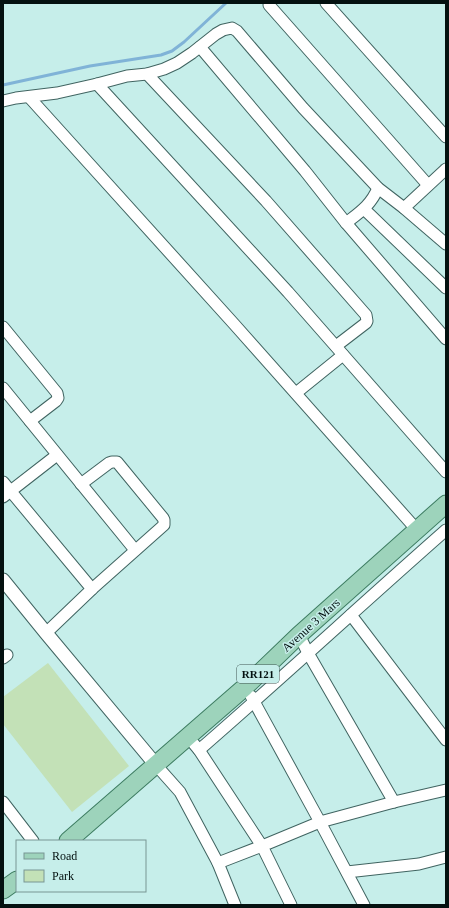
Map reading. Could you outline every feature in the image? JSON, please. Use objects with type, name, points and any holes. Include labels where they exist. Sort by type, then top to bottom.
[{"type":"main road","name":"Avenue 3 Mars","points":[[69,840],[245,687],[299,635],[446,504]]},
{"type":"main road","points":[[3,890],[16,881]]},
{"type":"street","points":[[326,3],[446,137]]},
{"type":"street","points":[[269,5],[428,185]]},
{"type":"street","points":[[3,101],[97,84],[127,76],[147,74],[164,69],[177,63],[216,34],[223,30],[232,28],[235,29],[303,108],[378,188],[446,244]]},
{"type":"street","points":[[200,47],[346,223],[446,339]]},
{"type":"street","points":[[147,74],[266,200],[366,315],[366,323],[336,346]]},
{"type":"street","points":[[97,84],[288,292],[446,472]]},
{"type":"street","points":[[29,97],[296,393],[417,530]]},
{"type":"street","points":[[404,208],[446,168]]},
{"type":"street","points":[[346,223],[364,209],[378,188]]},
{"type":"street","points":[[364,209],[446,288]]},
{"type":"street","points":[[5,332],[56,390],[58,395],[56,401],[30,421]]},
{"type":"street","points":[[296,393],[344,355]]},
{"type":"street","points":[[3,388],[136,550]]},
{"type":"street","points":[[57,454],[5,490],[92,589]]},
{"type":"street","points":[[46,633],[92,589],[164,525],[164,520],[117,462],[109,463],[82,484]]},
{"type":"street","points":[[199,750],[446,530]]},
{"type":"street","points":[[3,580],[180,792],[218,863],[235,905]]},
{"type":"street","points":[[351,615],[446,740]]},
{"type":"street","points":[[299,635],[394,802]]},
{"type":"street","points":[[245,687],[364,905]]},
{"type":"street","points":[[188,736],[199,750],[262,846],[291,905]]},
{"type":"street","points":[[218,863],[320,822],[446,790]]},
{"type":"street","points":[[3,802],[32,840]]},
{"type":"street","points":[[347,872],[419,864],[446,857]]},
{"type":"green space","points":[[48,663],[129,766],[72,812],[3,724],[3,697]]},
{"type":"waterway","points":[[3,85],[90,66],[161,55],[172,51],[184,42],[226,3]]}]
